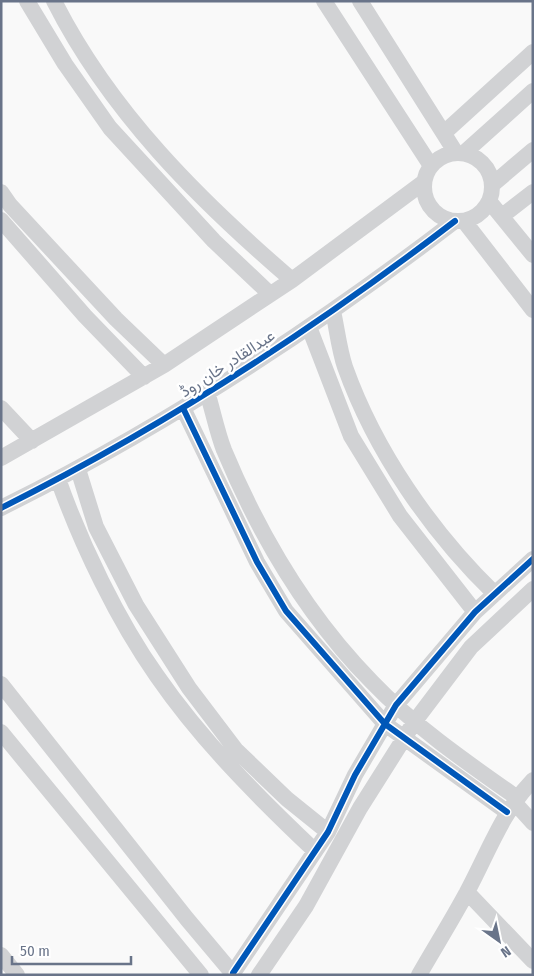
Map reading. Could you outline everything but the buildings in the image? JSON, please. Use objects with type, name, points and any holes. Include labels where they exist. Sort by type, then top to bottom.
[{"type":"street","points":[[27,1],[65,64],[110,128],[214,241],[270,294]]},
{"type":"street","points":[[54,1],[71,35],[104,86],[155,149],[232,229],[292,280]]},
{"type":"street","points":[[324,1],[432,166]]},
{"type":"street","points":[[360,1],[460,153],[481,162],[486,169],[491,193],[502,216],[533,255]]},
{"type":"street","points":[[445,132],[533,52]]},
{"type":"street","points":[[533,92],[460,153],[438,160],[432,166],[424,182],[426,200],[431,208],[446,219],[459,221],[479,214],[491,193],[533,150]]},
{"type":"street","name":"عبدالقادر خان روڈ","points":[[4,451],[32,441],[164,365],[292,280],[424,182]]},
{"type":"street","points":[[1,192],[10,205],[116,318],[164,365]]},
{"type":"street","points":[[502,216],[533,192]]},
{"type":"street","points":[[1,220],[85,316],[144,377]]},
{"type":"street","points":[[459,221],[533,310]]},
{"type":"street","name":"عبدالقادر خان روڈ","points":[[1,508],[58,480],[184,408],[333,311],[459,221]]},
{"type":"street","points":[[333,311],[345,366],[376,434],[422,511],[462,563],[495,594]]},
{"type":"street","points":[[309,327],[318,356],[352,436],[400,516],[475,612]]},
{"type":"street","points":[[207,392],[224,449],[282,564],[311,610],[371,682],[461,758],[533,823]]},
{"type":"street","points":[[1,408],[32,441]]},
{"type":"street","points":[[184,408],[257,562],[286,612],[385,724],[404,739],[512,804]]},
{"type":"street","points":[[78,469],[96,527],[136,605],[189,688],[236,750],[287,799],[328,832]]},
{"type":"street","points":[[58,480],[74,525],[118,610],[156,676],[215,750],[315,851]]},
{"type":"street","points":[[1,684],[187,919],[233,974],[328,832],[355,774],[396,705],[475,612],[533,559]]},
{"type":"street","points":[[259,975],[306,906],[360,808],[415,721],[471,647],[533,590]]},
{"type":"street","points":[[1,732],[202,975]]},
{"type":"street","points":[[419,975],[467,892],[512,804],[533,780]]},
{"type":"street","points":[[467,892],[533,961]]},
{"type":"street","points":[[1,955],[17,975]]},
{"type":"cycle path","points":[[1,508],[120,445],[235,375],[347,301],[455,221]]},
{"type":"cycle path","points":[[183,408],[257,562],[286,611],[385,724],[507,812]]},
{"type":"cycle path","points":[[233,973],[328,832],[355,775],[396,705],[475,612],[533,559]]}]
